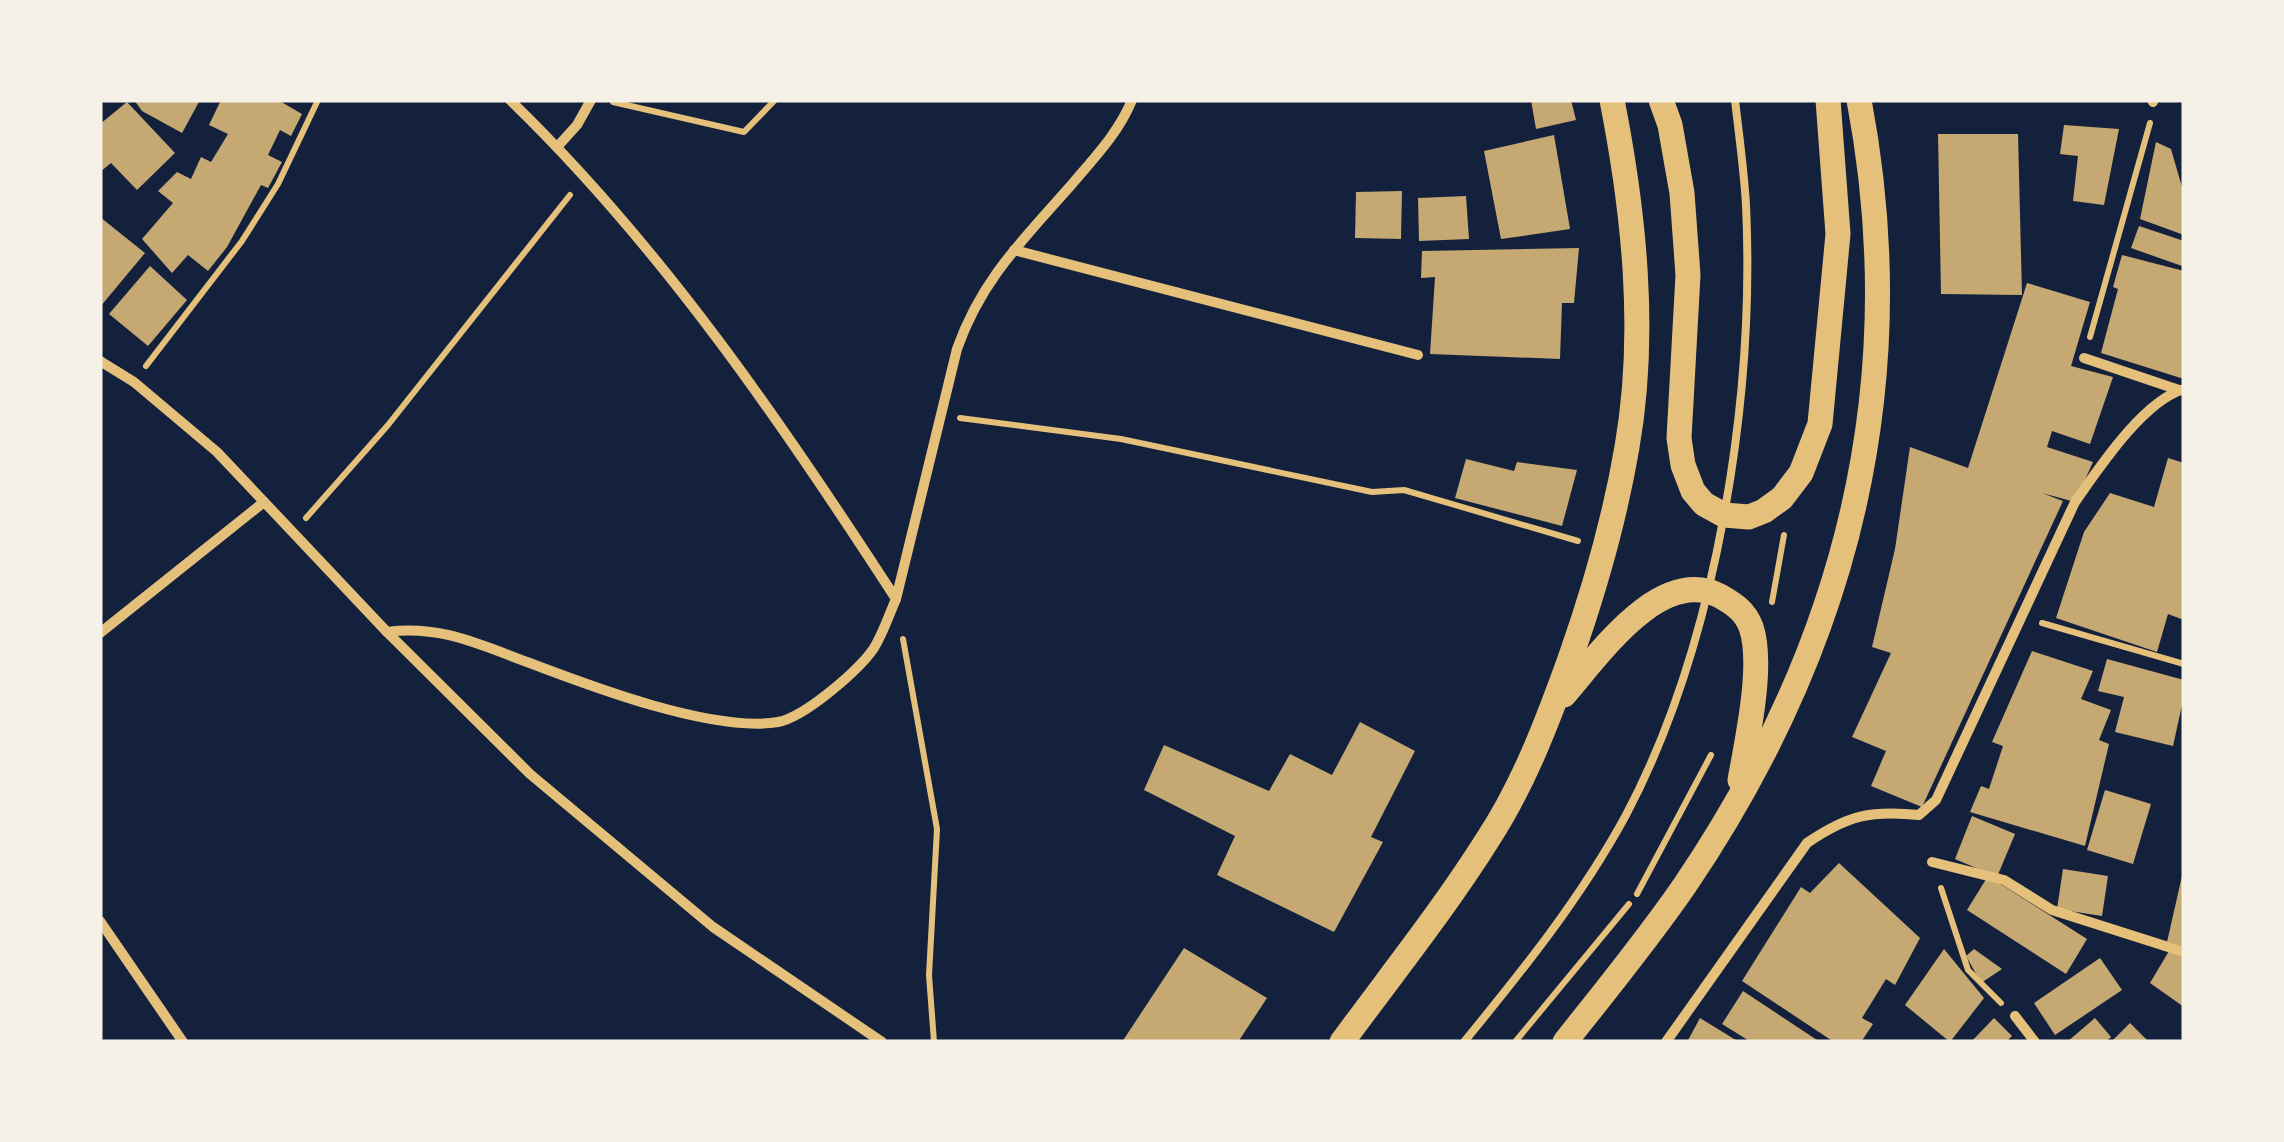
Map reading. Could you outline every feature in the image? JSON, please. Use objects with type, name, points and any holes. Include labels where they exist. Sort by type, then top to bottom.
[{"type":"main road","points":[[1342,1042],[1489,838],[1552,708],[1586,615],[1628,446],[1636,358],[1631,224],[1612,100]]},
{"type":"main road","points":[[1661,100],[1670,125],[1682,193],[1688,275],[1679,438],[1683,466],[1704,504],[1724,515],[1749,517],[1782,498],[1802,473],[1820,424],[1838,234],[1828,100]]},
{"type":"main road","points":[[1566,1042],[1685,884],[1737,800],[1784,712],[1815,641],[1844,552],[1865,452],[1880,258],[1872,168],[1859,100]]},
{"type":"main road","points":[[1552,708],[1632,619],[1683,588],[1706,589],[1739,606],[1752,628],[1753,704],[1737,800]]},
{"type":"street","points":[[510,100],[558,146],[642,240],[758,396],[896,599]]},
{"type":"street","points":[[558,146],[577,125],[591,100]]},
{"type":"street","points":[[387,632],[416,628],[440,631],[572,679],[688,714],[736,724],[782,722],[848,678],[874,647],[896,599],[957,349],[980,293],[1110,140],[1132,100]]},
{"type":"street","points":[[1014,250],[1418,355]]},
{"type":"street","points":[[2084,358],[2182,390]]},
{"type":"street","points":[[100,361],[134,382],[203,440],[530,774],[713,928],[882,1042]]},
{"type":"street","points":[[1666,1042],[1808,843],[1838,822],[1881,811],[1920,815],[1936,800],[2075,502],[2100,466],[2146,414],[2182,390]]},
{"type":"street","points":[[100,633],[264,502]]},
{"type":"street","points":[[1932,862],[2004,880],[2052,910],[2184,952]]},
{"type":"street","points":[[100,922],[182,1042]]},
{"type":"street","points":[[2015,1016],[2035,1042]]},
{"type":"lane","points":[[1464,1042],[1526,967],[1580,892],[1626,813],[1660,739],[1698,624],[1724,515],[1739,412],[1746,306],[1746,204],[1735,100]]},
{"type":"path","points":[[134,382],[242,241],[278,184],[318,100]]},
{"type":"path","points":[[604,100],[744,132],[775,100]]},
{"type":"path","points":[[2084,358],[2149,132],[2152,101]]},
{"type":"path","points":[[292,534],[388,425],[585,176]]},
{"type":"path","points":[[942,416],[1121,439],[1372,492],[1404,490],[1603,548]]},
{"type":"path","points":[[896,599],[937,829],[929,976],[934,1042]]},
{"type":"path","points":[[2022,618],[2184,664]]},
{"type":"path","points":[[1932,862],[1968,970],[2015,1016]]},
{"type":"building","points":[[134,100],[200,100],[182,133],[142,111]]},
{"type":"building","points":[[221,100],[278,100],[302,114],[291,136],[280,130],[268,155],[282,162],[268,188],[261,185],[227,247],[208,271],[188,255],[172,273],[142,239],[173,203],[158,191],[177,172],[191,179],[201,157],[211,162],[228,134],[209,125]]},
{"type":"building","points":[[1531,100],[1571,100],[1576,120],[1536,129]]},
{"type":"building","points":[[127,102],[175,153],[137,190],[111,163],[100,172],[100,124]]},
{"type":"building","points":[[2064,125],[2119,129],[2104,205],[2073,201],[2078,156],[2060,154]]},
{"type":"building","points":[[1938,134],[2018,134],[2022,295],[1941,294]]},
{"type":"building","points":[[1554,135],[1570,229],[1501,239],[1484,151]]},
{"type":"building","points":[[2156,142],[2171,149],[2184,194],[2184,235],[2140,219]]},
{"type":"building","points":[[1402,191],[1401,239],[1355,238],[1356,192]]},
{"type":"building","points":[[1466,196],[1469,239],[1419,241],[1418,198]]},
{"type":"building","points":[[100,217],[145,253],[100,307]]},
{"type":"building","points":[[2139,226],[2184,241],[2182,266],[2131,248]]},
{"type":"building","points":[[1579,248],[1574,303],[1562,303],[1560,359],[1430,354],[1435,277],[1421,278],[1422,251]]},
{"type":"building","points":[[2122,255],[2184,271],[2184,379],[2101,353],[2118,289],[2113,287]]},
{"type":"building","points":[[150,266],[187,300],[148,346],[109,314]]},
{"type":"building","points":[[2027,283],[2090,302],[2071,366],[2113,377],[2090,444],[2052,431],[2047,447],[2093,462],[2075,502],[2042,493],[2063,501],[1922,807],[1871,786],[1886,751],[1852,737],[1891,653],[1872,647],[1895,549],[1910,447],[1968,468]]},
{"type":"building","points":[[2168,458],[2184,463],[2184,620],[2168,614],[2157,652],[2056,618],[2084,532],[2110,493],[2154,507]]},
{"type":"building","points":[[1466,459],[1514,471],[1517,462],[1577,470],[1562,526],[1455,498]]},
{"type":"building","points":[[2032,651],[2093,671],[2081,699],[2111,710],[2099,740],[2109,744],[2085,846],[1970,812],[1981,786],[1989,789],[2003,746],[1992,742]]},
{"type":"building","points":[[2107,659],[2184,680],[2173,746],[2115,732],[2124,697],[2098,691]]},
{"type":"building","points":[[1360,722],[1415,751],[1371,837],[1383,842],[1334,932],[1217,875],[1235,836],[1144,790],[1164,745],[1269,791],[1290,754],[1332,775]]},
{"type":"building","points":[[2105,790],[2151,804],[2133,864],[2087,850]]},
{"type":"building","points":[[1972,816],[2015,834],[1997,877],[1955,859]]},
{"type":"building","points":[[1839,863],[1920,938],[1895,985],[1886,979],[1862,1018],[1873,1024],[1861,1042],[1834,1042],[1742,981],[1801,887],[1810,893]]},
{"type":"building","points":[[2063,869],[2108,876],[2102,916],[2057,909]]},
{"type":"building","points":[[1988,876],[2087,939],[2066,974],[1967,910]]},
{"type":"building","points":[[2184,876],[2184,947],[2167,942]]},
{"type":"building","points":[[1184,948],[1267,998],[1238,1042],[1122,1042]]},
{"type":"building","points":[[1944,949],[1984,998],[1950,1042],[1905,1005]]},
{"type":"building","points":[[1974,949],[2002,969],[1981,983],[1966,956]]},
{"type":"building","points":[[2169,951],[2184,956],[2184,1007],[2150,983]]},
{"type":"building","points":[[2100,958],[2122,990],[2055,1035],[2034,1003]]},
{"type":"building","points":[[1743,991],[1820,1042],[1751,1042],[1722,1024]]},
{"type":"building","points":[[1700,1018],[1739,1042],[1687,1042]]},
{"type":"building","points":[[1994,1018],[2012,1036],[2006,1042],[1971,1042]]},
{"type":"building","points":[[2095,1018],[2111,1037],[2105,1042],[2067,1042]]},
{"type":"building","points":[[2130,1023],[2149,1042],[2111,1042]]}]
